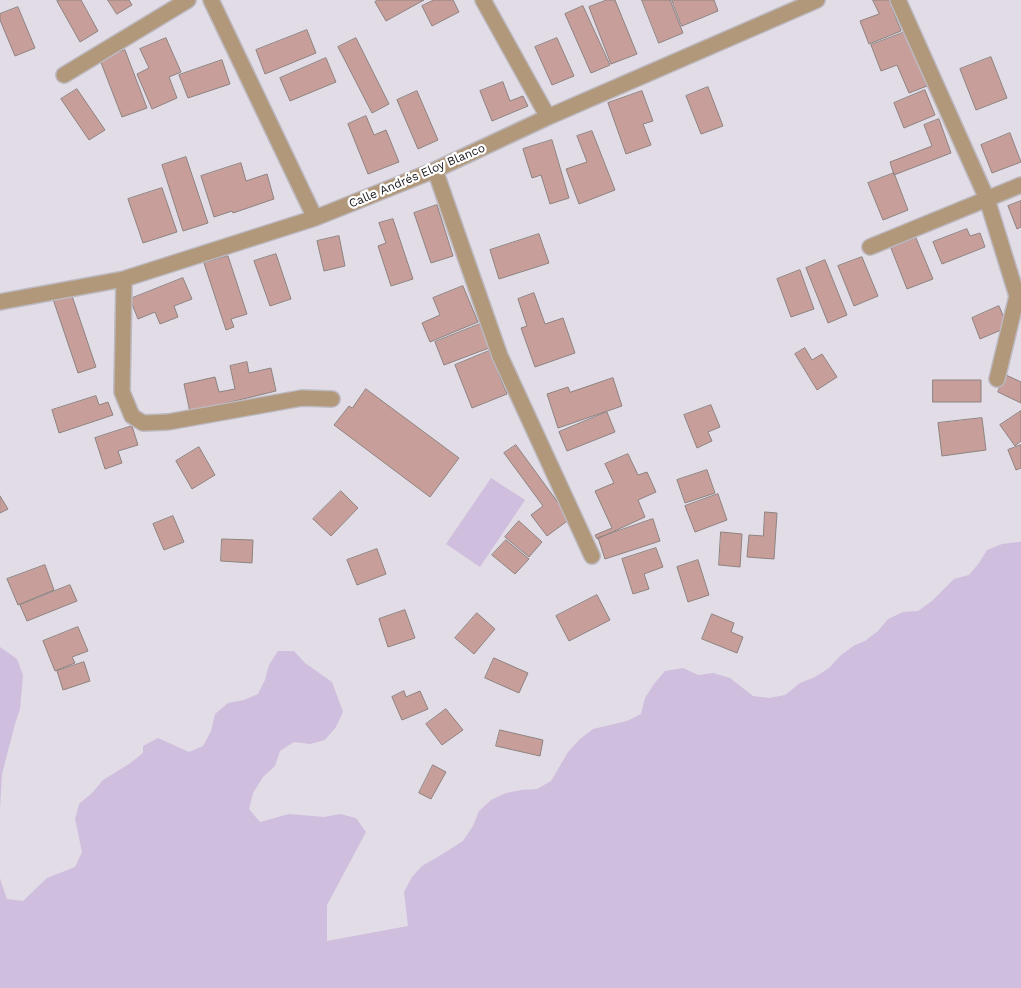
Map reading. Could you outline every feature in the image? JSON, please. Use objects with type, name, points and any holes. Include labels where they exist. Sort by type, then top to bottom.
[{"type":"street","points":[[64,75],[188,0]]},
{"type":"street","points":[[211,0],[315,218]]},
{"type":"street","points":[[483,0],[548,117]]},
{"type":"street","name":"Calle Andrés Eloy Blanco","points":[[0,302],[124,279],[315,218],[435,170],[548,117],[817,0]]},
{"type":"street","points":[[898,0],[987,199],[1017,296],[997,379]]},
{"type":"street","points":[[435,170],[500,356],[592,556]]},
{"type":"street","points":[[870,248],[1021,185]]},
{"type":"street","points":[[124,279],[122,392],[132,416],[143,423],[168,422],[302,398],[332,399]]},
{"type":"shaded area","points":[[491,478],[525,500],[480,567],[446,544]]},
{"type":"shaded area","points":[[1021,542],[1021,988],[0,988],[0,878],[7,899],[23,901],[47,878],[75,867],[82,852],[75,819],[79,804],[103,780],[143,753],[143,746],[158,738],[189,752],[203,746],[211,731],[215,714],[228,703],[244,700],[258,694],[265,680],[269,665],[278,651],[294,651],[305,663],[332,682],[343,712],[336,727],[325,740],[310,744],[294,742],[280,751],[275,766],[263,777],[253,793],[249,809],[260,822],[289,814],[324,817],[340,814],[356,818],[366,832],[327,905],[327,941],[408,926],[404,892],[412,877],[422,866],[463,841],[473,826],[479,811],[491,800],[506,793],[537,789],[551,781],[568,752],[593,729],[627,721],[641,714],[645,698],[665,671],[683,668],[698,675],[713,673],[730,678],[753,696],[769,698],[785,695],[800,683],[815,677],[829,668],[841,655],[878,631],[888,619],[903,612],[918,611],[932,601],[954,579],[969,575],[987,550],[1002,544]]},
{"type":"shaded area","points":[[0,647],[17,659],[23,675],[20,709],[2,774],[0,809]]},
{"type":"building","points":[[81,0],[98,31],[80,42],[57,1]]},
{"type":"building","points":[[108,0],[129,0],[132,5],[117,14]]},
{"type":"building","points":[[378,0],[424,0],[386,21],[375,2]]},
{"type":"building","points":[[434,0],[453,0],[459,12],[432,26],[422,6]]},
{"type":"building","points":[[607,0],[615,0],[637,54],[611,64],[589,7]]},
{"type":"building","points":[[642,0],[670,0],[683,33],[659,43]]},
{"type":"building","points":[[672,0],[714,0],[718,11],[682,26]]},
{"type":"building","points":[[873,0],[889,0],[901,31],[869,44],[860,21],[879,14]]},
{"type":"building","points":[[583,6],[610,65],[591,73],[565,14]]},
{"type":"building","points":[[18,7],[35,48],[15,56],[0,20],[0,14]]},
{"type":"building","points":[[307,30],[316,53],[265,74],[256,50]]},
{"type":"building","points":[[905,32],[927,86],[909,93],[897,65],[881,71],[871,45]]},
{"type":"building","points":[[166,38],[181,72],[169,77],[177,98],[152,109],[137,74],[149,68],[140,49]]},
{"type":"building","points":[[356,38],[389,104],[372,113],[338,47]]},
{"type":"building","points":[[557,38],[574,76],[552,85],[535,47]]},
{"type":"building","points":[[125,50],[147,108],[122,117],[100,60]]},
{"type":"building","points":[[991,57],[1007,98],[976,110],[960,69]]},
{"type":"building","points":[[326,58],[336,82],[290,101],[280,78]]},
{"type":"building","points":[[222,60],[230,84],[188,98],[179,75]]},
{"type":"building","points":[[503,82],[510,101],[523,96],[528,106],[492,121],[480,91]]},
{"type":"building","points":[[708,87],[723,126],[701,134],[686,96]]},
{"type":"building","points":[[77,89],[105,130],[89,140],[61,99]]},
{"type":"building","points":[[925,90],[935,115],[904,128],[894,103]]},
{"type":"building","points":[[417,91],[438,140],[418,149],[397,100]]},
{"type":"building","points":[[642,91],[653,121],[643,124],[651,145],[626,154],[608,103]]},
{"type":"building","points":[[366,116],[374,135],[386,130],[399,162],[368,174],[348,124]]},
{"type":"building","points":[[939,119],[951,153],[894,175],[890,162],[932,146],[924,125]]},
{"type":"building","points":[[592,131],[615,190],[579,204],[566,169],[587,162],[577,136]]},
{"type":"building","points":[[1010,133],[1021,162],[992,173],[981,145]]},
{"type":"building","points":[[552,140],[569,198],[550,204],[541,175],[532,178],[523,149]]},
{"type":"building","points":[[186,157],[208,223],[183,231],[162,165]]},
{"type":"building","points":[[241,163],[246,181],[267,174],[274,199],[233,213],[232,211],[214,217],[201,176]]},
{"type":"building","points":[[894,173],[908,210],[883,220],[868,183]]},
{"type":"building","points":[[162,188],[177,232],[143,243],[128,199]]},
{"type":"building","points":[[1021,201],[1021,227],[1017,229],[1008,206]]},
{"type":"building","points":[[437,205],[453,256],[431,263],[414,213]]},
{"type":"building","points":[[393,219],[413,279],[391,286],[378,246],[386,243],[379,223]]},
{"type":"building","points":[[967,229],[970,236],[980,233],[985,247],[942,264],[933,242]]},
{"type":"building","points":[[539,234],[549,263],[499,279],[490,250]]},
{"type":"building","points":[[339,236],[345,266],[324,271],[317,241]]},
{"type":"building","points":[[916,238],[933,279],[907,289],[891,248]]},
{"type":"building","points":[[276,254],[291,299],[270,306],[254,261]]},
{"type":"building","points":[[228,256],[247,314],[231,319],[234,327],[226,330],[204,263]]},
{"type":"building","points":[[862,257],[878,296],[854,306],[838,266]]},
{"type":"building","points":[[825,260],[847,315],[828,323],[806,268]]},
{"type":"building","points":[[800,270],[814,309],[791,317],[777,279]]},
{"type":"building","points":[[183,278],[192,299],[174,306],[178,317],[160,324],[155,312],[138,319],[130,299]]},
{"type":"building","points":[[463,286],[478,322],[430,342],[422,323],[440,315],[433,298]]},
{"type":"building","points":[[71,293],[96,367],[78,373],[53,299]]},
{"type":"building","points":[[534,293],[545,324],[563,318],[575,353],[535,367],[521,328],[527,326],[518,299]]},
{"type":"building","points":[[999,306],[1008,327],[980,339],[972,318]]},
{"type":"building","points":[[480,324],[489,348],[444,365],[435,342]]},
{"type":"building","points":[[805,348],[812,360],[822,354],[837,377],[817,390],[795,354]]},
{"type":"building","points":[[489,351],[507,394],[472,408],[455,365]]},
{"type":"building","points":[[247,362],[249,373],[271,368],[276,391],[190,412],[184,384],[215,377],[219,392],[235,389],[230,366]]},
{"type":"building","points":[[1006,375],[1021,382],[1021,403],[998,392]]},
{"type":"building","points":[[613,378],[622,406],[558,428],[547,394],[568,387],[570,392]]},
{"type":"building","points":[[933,380],[981,380],[981,402],[933,402]]},
{"type":"building","points":[[366,389],[459,458],[430,497],[334,425],[349,406],[352,408]]},
{"type":"building","points":[[96,396],[99,405],[108,402],[113,415],[59,433],[52,410]]},
{"type":"building","points":[[711,405],[720,427],[708,432],[712,441],[697,448],[684,415]]},
{"type":"building","points":[[1021,411],[1021,441],[1015,446],[1000,425]]},
{"type":"building","points":[[607,412],[615,432],[567,451],[559,432]]},
{"type":"building","points":[[982,418],[986,450],[942,456],[938,423]]},
{"type":"building","points":[[132,426],[138,445],[118,451],[122,463],[105,469],[95,438]]},
{"type":"building","points":[[516,445],[570,519],[547,536],[531,515],[543,506],[504,453]]},
{"type":"building","points":[[1021,445],[1021,468],[1016,470],[1008,450]]},
{"type":"building","points":[[199,447],[215,475],[192,489],[176,461]]},
{"type":"building","points":[[628,454],[638,475],[647,472],[656,492],[638,500],[645,517],[597,539],[595,535],[612,528],[595,491],[614,483],[605,464]]},
{"type":"building","points":[[707,470],[715,493],[685,503],[677,480]]},
{"type":"building","points":[[341,491],[358,508],[331,536],[313,519]]},
{"type":"building","points":[[718,494],[727,520],[695,532],[685,506]]},
{"type":"building","points":[[0,496],[8,509],[0,513]]},
{"type":"building","points":[[765,512],[777,513],[774,559],[747,557],[749,535],[763,536]]},
{"type":"building","points":[[173,516],[184,542],[164,550],[153,524]]},
{"type":"building","points":[[653,519],[660,541],[605,559],[598,538]]},
{"type":"building","points":[[519,521],[542,542],[529,557],[505,537]]},
{"type":"building","points":[[721,532],[742,534],[740,567],[719,565]]},
{"type":"building","points":[[222,539],[253,540],[252,563],[221,561]]},
{"type":"building","points":[[506,540],[529,559],[515,574],[492,555]]},
{"type":"building","points":[[656,548],[663,567],[644,574],[649,589],[633,594],[622,559]]},
{"type":"building","points":[[377,549],[386,574],[357,585],[347,560]]},
{"type":"building","points":[[698,560],[709,595],[688,602],[677,567]]},
{"type":"building","points":[[45,565],[54,590],[18,605],[7,579]]},
{"type":"building","points":[[70,585],[77,601],[27,621],[20,605]]},
{"type":"building","points":[[597,595],[610,620],[569,641],[556,616]]},
{"type":"building","points":[[405,610],[415,638],[388,647],[379,619]]},
{"type":"building","points":[[477,613],[495,629],[474,654],[455,638]]},
{"type":"building","points":[[712,614],[734,623],[731,632],[743,637],[737,653],[702,639]]},
{"type":"building","points":[[78,627],[88,651],[72,657],[75,663],[55,671],[43,641]]},
{"type":"building","points":[[494,658],[528,673],[519,693],[485,678]]},
{"type":"building","points":[[84,662],[90,681],[63,690],[57,671]]},
{"type":"building","points":[[404,691],[406,697],[420,691],[428,709],[402,720],[392,697]]},
{"type":"building","points":[[446,709],[463,730],[442,745],[426,724]]},
{"type":"building","points":[[500,730],[543,740],[540,756],[496,746]]},
{"type":"building","points":[[433,765],[446,772],[431,799],[419,793]]}]
